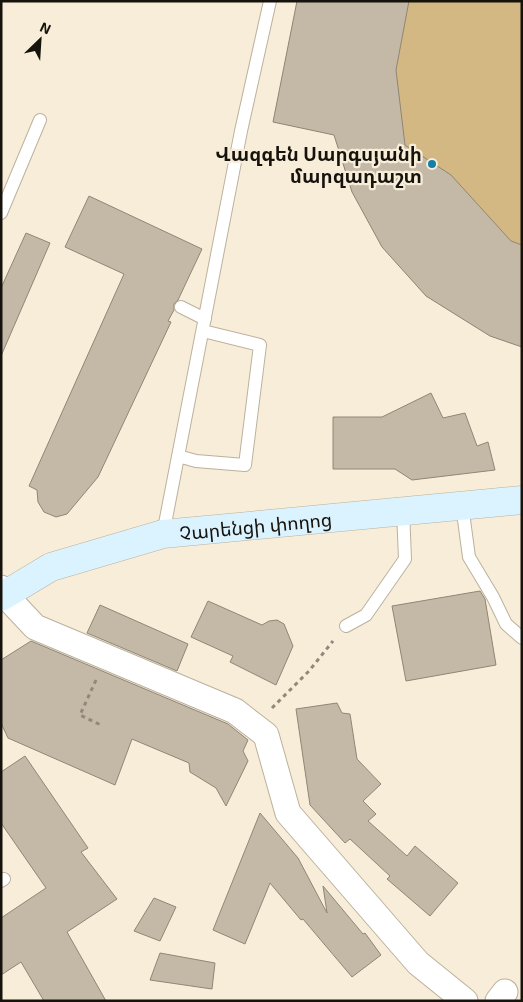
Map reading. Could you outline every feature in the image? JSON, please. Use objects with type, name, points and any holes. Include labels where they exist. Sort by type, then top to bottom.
[{"type":"main road","name":"Չարենցի փողոց","points":[[2,593],[51,567],[163,534],[522,500]]},
{"type":"street","points":[[2,593],[36,627],[235,711],[266,736],[288,813],[418,963],[465,1001]]},
{"type":"lane","points":[[163,534],[241,131],[270,1]]},
{"type":"lane","points":[[1,213],[40,120]]},
{"type":"lane","points":[[178,456],[196,461],[245,465],[260,345],[204,325],[181,307]]},
{"type":"lane","points":[[462,505],[469,557],[493,597],[506,624],[522,638]]},
{"type":"lane","points":[[346,626],[366,615],[405,559],[403,510]]},
{"type":"path","points":[[253,726],[309,671],[346,626]]},
{"type":"path","points":[[86,703],[80,715],[101,725]]},
{"type":"shaded area","name":"Վազգեն Սարգսյանի մարզադաշտ","points":[[297,1],[522,1],[522,347],[490,336],[426,296],[382,247],[352,192],[334,135],[273,122]]},
{"type":"building","name":"Վազգեն Սարգսյանի մարզադաշտ","points":[[297,1],[409,1],[396,70],[405,145],[451,175],[511,241],[522,245],[522,347],[490,336],[426,296],[382,247],[352,192],[334,135],[273,122]]},
{"type":"building","points":[[89,196],[202,249],[178,300],[174,304],[174,310],[168,321],[171,322],[98,477],[67,514],[56,517],[44,512],[38,502],[37,490],[29,486],[124,274],[65,247]]},
{"type":"building","points":[[26,233],[50,243],[1,356],[1,288]]},
{"type":"building","points":[[431,393],[443,418],[465,413],[477,446],[488,442],[495,470],[412,480],[395,469],[333,469],[333,417],[382,417]]},
{"type":"building","points":[[480,591],[485,599],[496,665],[406,681],[392,606]]},
{"type":"building","points":[[208,601],[262,625],[269,621],[277,620],[284,624],[293,646],[276,685],[230,662],[233,656],[191,637]]},
{"type":"building","points":[[100,605],[188,644],[177,671],[87,633]]},
{"type":"building","points":[[31,641],[228,724],[248,740],[243,751],[248,761],[226,806],[216,788],[190,772],[189,763],[132,739],[115,785],[8,738],[1,723],[1,660]]},
{"type":"building","points":[[337,703],[342,713],[350,714],[357,759],[381,784],[363,801],[376,814],[368,821],[407,856],[415,846],[458,883],[430,916],[387,879],[390,876],[350,839],[345,843],[310,805],[296,709]]},
{"type":"building","points":[[25,756],[88,848],[81,852],[117,899],[67,932],[106,1001],[44,1001],[21,962],[1,975],[1,918],[46,888],[1,823],[1,772]]},
{"type":"building","points":[[260,813],[298,858],[327,913],[323,886],[363,934],[365,933],[381,955],[352,977],[270,883],[245,944],[213,930]]},
{"type":"building","points":[[154,898],[176,907],[160,941],[134,931]]},
{"type":"building","points":[[160,953],[215,963],[212,989],[150,980]]},
{"type":"place","name":"Վազգեն Սարգսյանի մարզադաշտ","points":[[432,164]]}]
